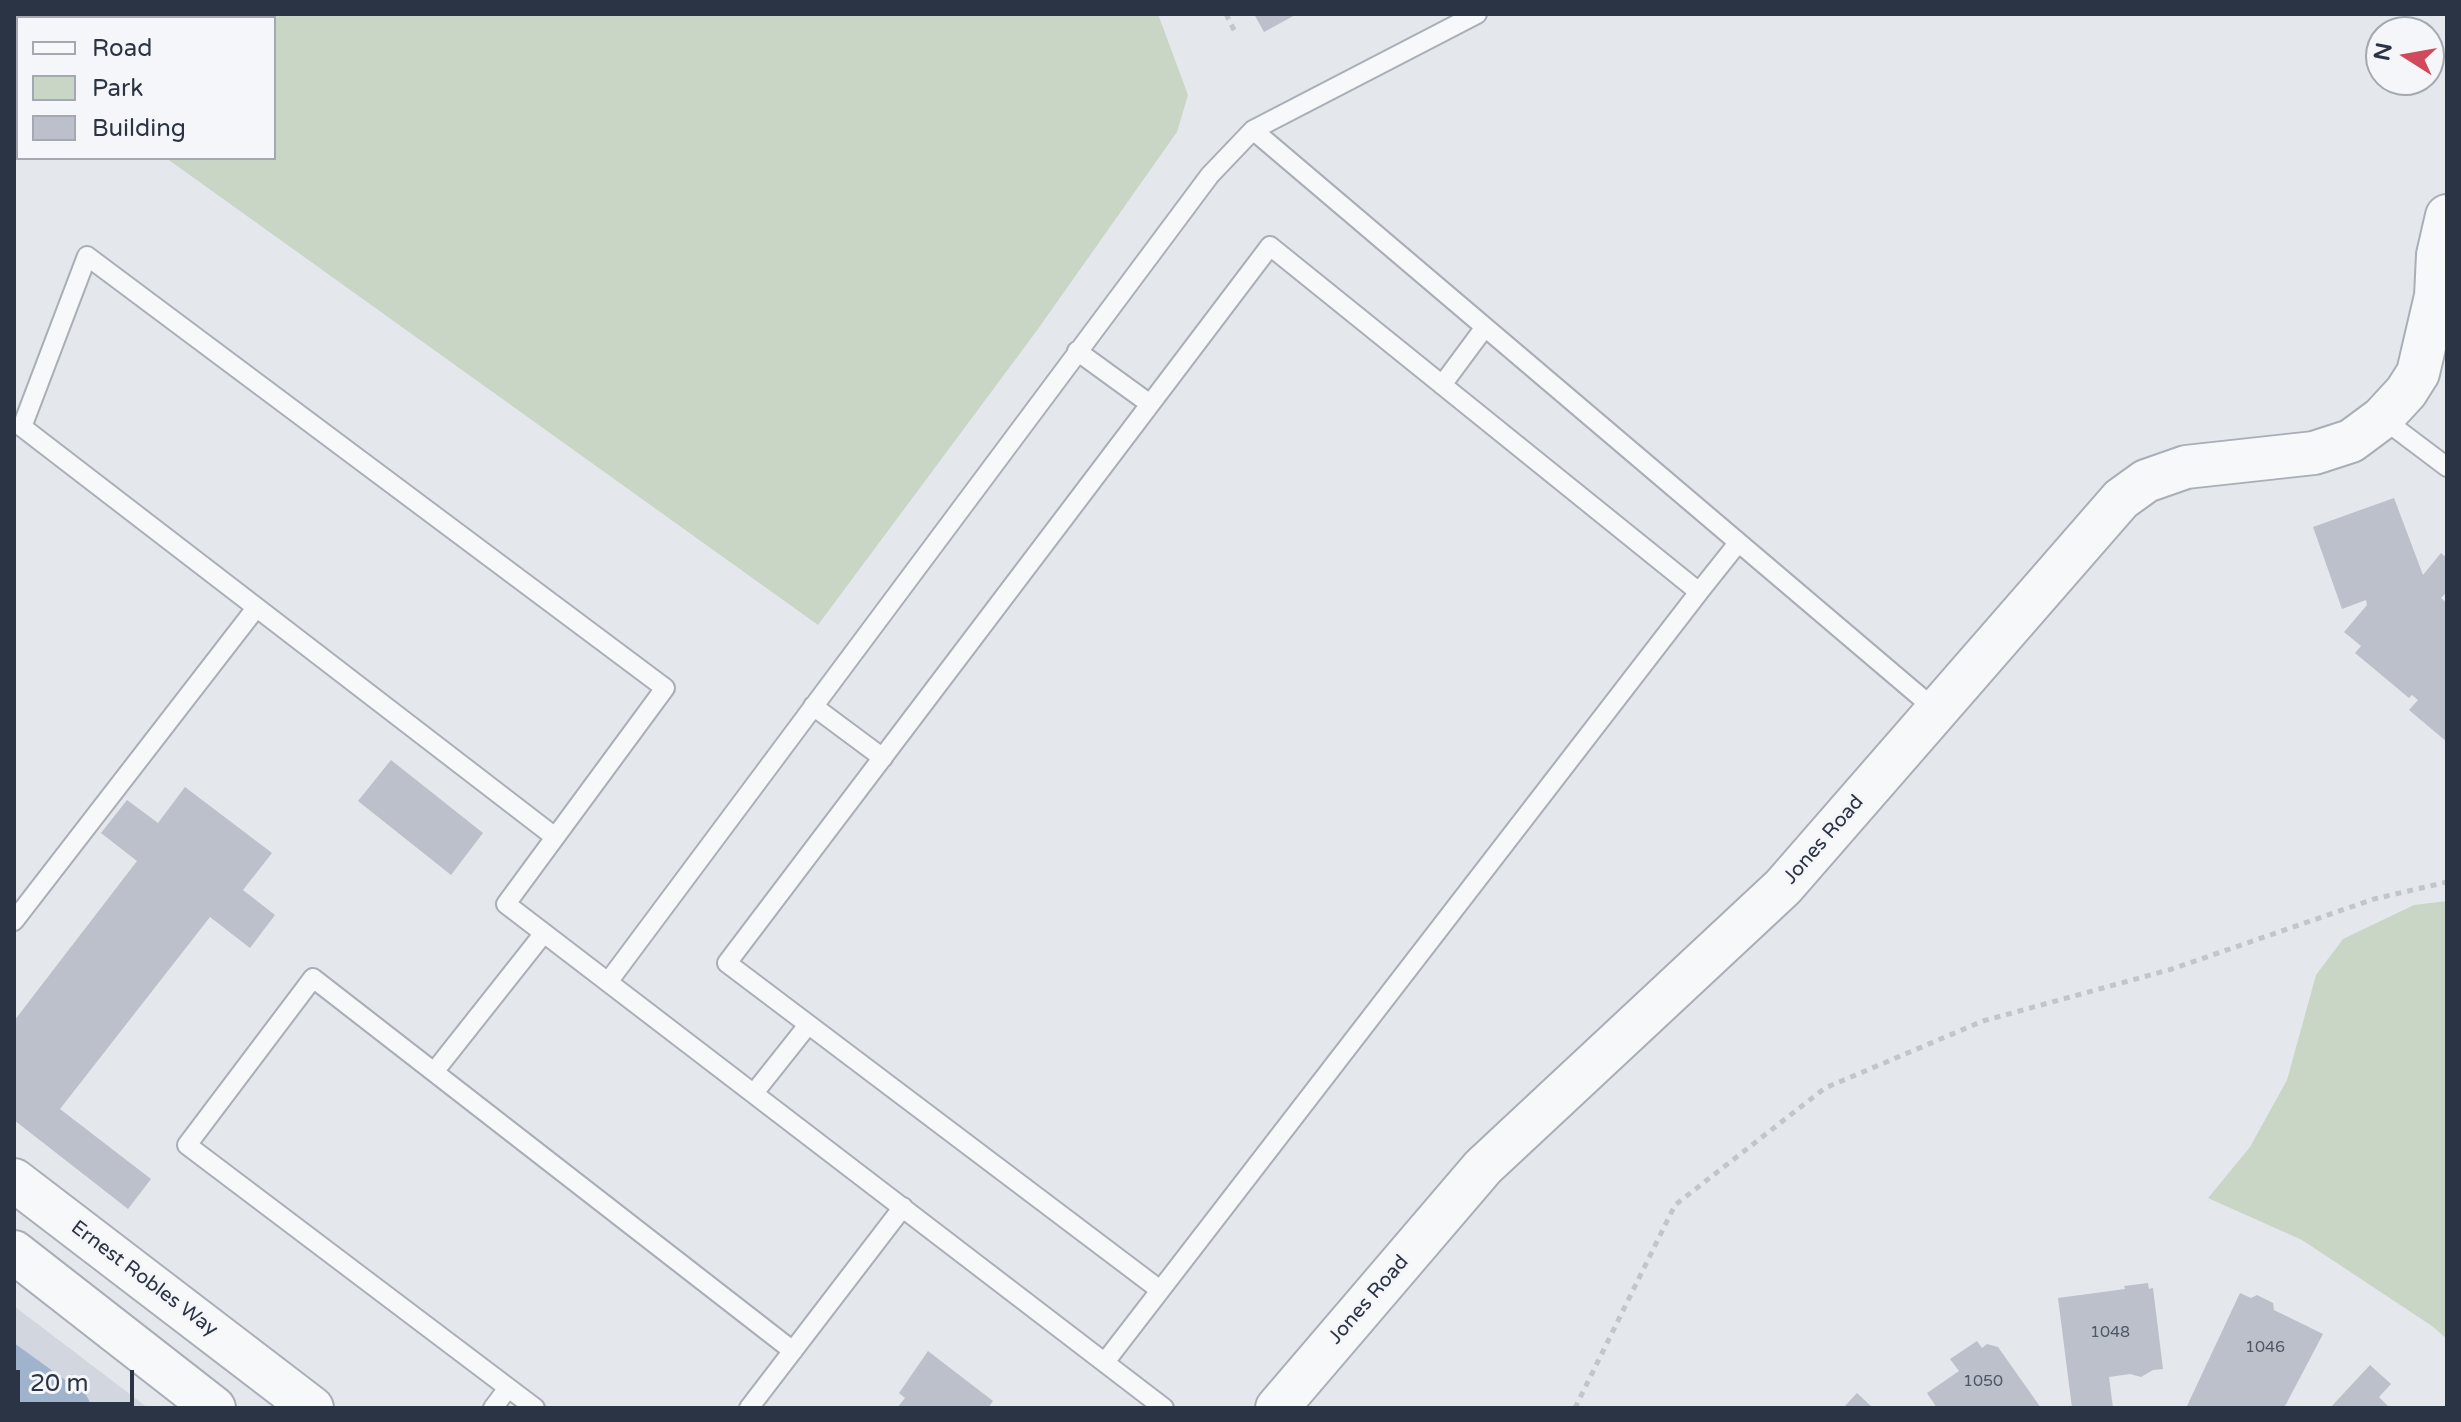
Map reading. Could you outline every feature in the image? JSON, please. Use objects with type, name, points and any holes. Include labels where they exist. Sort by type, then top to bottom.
[{"type":"street","name":"Jones Road","points":[[1277,1408],[1483,1167],[1783,887],[2121,499],[2146,481],[2200,465],[2314,453],[2351,441],[2382,418],[2432,361],[2438,255],[2447,216]]},
{"type":"street","name":"Ernest Robles Way","points":[[14,1180],[312,1408]]},
{"type":"street","points":[[14,1252],[214,1408]]},
{"type":"lane","points":[[608,982],[1210,175],[1253,130],[1477,14]]},
{"type":"lane","points":[[1253,130],[1937,711]]},
{"type":"lane","points":[[1160,1290],[727,963],[1270,246],[1699,592]]},
{"type":"lane","points":[[555,837],[22,427],[87,256],[665,688],[506,904],[1164,1408]]},
{"type":"lane","points":[[1442,385],[1485,327]]},
{"type":"lane","points":[[1077,351],[1150,404]]},
{"type":"lane","points":[[2382,418],[2447,467]]},
{"type":"lane","points":[[1105,1362],[1738,543]]},
{"type":"lane","points":[[14,921],[256,608]]},
{"type":"lane","points":[[813,706],[883,758]]},
{"type":"lane","points":[[434,1072],[544,933]]},
{"type":"lane","points":[[535,1408],[187,1145],[313,978],[793,1351]]},
{"type":"lane","points":[[754,1093],[808,1025]]},
{"type":"lane","points":[[749,1408],[903,1207]]},
{"type":"lane","points":[[493,1408],[508,1388]]},
{"type":"path","points":[[1226,14],[1236,34]]},
{"type":"path","points":[[1575,1408],[1675,1205],[1825,1088],[1983,1021],[2172,969],[2374,899],[2447,882]]},
{"type":"shaded area","points":[[14,14],[61,14],[16,16],[14,124]]},
{"type":"shaded area","points":[[14,1306],[148,1408],[14,1408]]},
{"type":"green space","points":[[1158,14],[1188,95],[1177,132],[1038,329],[818,625],[169,160],[276,160],[276,16],[133,16]]},
{"type":"green space","points":[[2447,901],[2447,1339],[2302,1240],[2208,1198],[2250,1147],[2287,1080],[2316,975],[2343,939],[2414,905]]},
{"type":"water","points":[[14,1343],[86,1395],[93,1408],[14,1408]]},
{"type":"building","points":[[1254,14],[1297,14],[1264,32]]},
{"type":"building","points":[[2394,498],[2423,575],[2441,553],[2447,558],[2447,592],[2441,598],[2447,603],[2447,742],[2409,710],[2418,700],[2412,695],[2409,698],[2355,653],[2361,646],[2344,632],[2367,605],[2366,600],[2342,609],[2313,527]]},
{"type":"building","points":[[391,760],[483,833],[451,875],[358,801]]},
{"type":"building","points":[[185,787],[272,853],[243,890],[275,915],[250,948],[210,917],[60,1109],[151,1179],[128,1209],[14,1120],[14,1021],[137,861],[101,833],[127,800],[158,823]]},
{"type":"building","points":[[2148,1283],[2149,1289],[2153,1288],[2163,1369],[2153,1370],[2141,1377],[2130,1374],[2109,1377],[2113,1408],[2072,1408],[2058,1298]]},
{"type":"building","points":[[2240,1293],[2251,1298],[2257,1295],[2273,1303],[2274,1310],[2323,1334],[2284,1408],[2186,1408]]},
{"type":"building","points":[[1977,1341],[1982,1348],[1987,1344],[1998,1347],[2041,1408],[1937,1408],[1927,1393],[1959,1371],[1950,1359]]},
{"type":"building","points":[[928,1351],[993,1401],[988,1408],[897,1408],[905,1398],[899,1393]]},
{"type":"building","points":[[2370,1365],[2391,1384],[2379,1397],[2390,1408],[2330,1408]]},
{"type":"building","points":[[1857,1393],[1873,1408],[1843,1408]]}]
